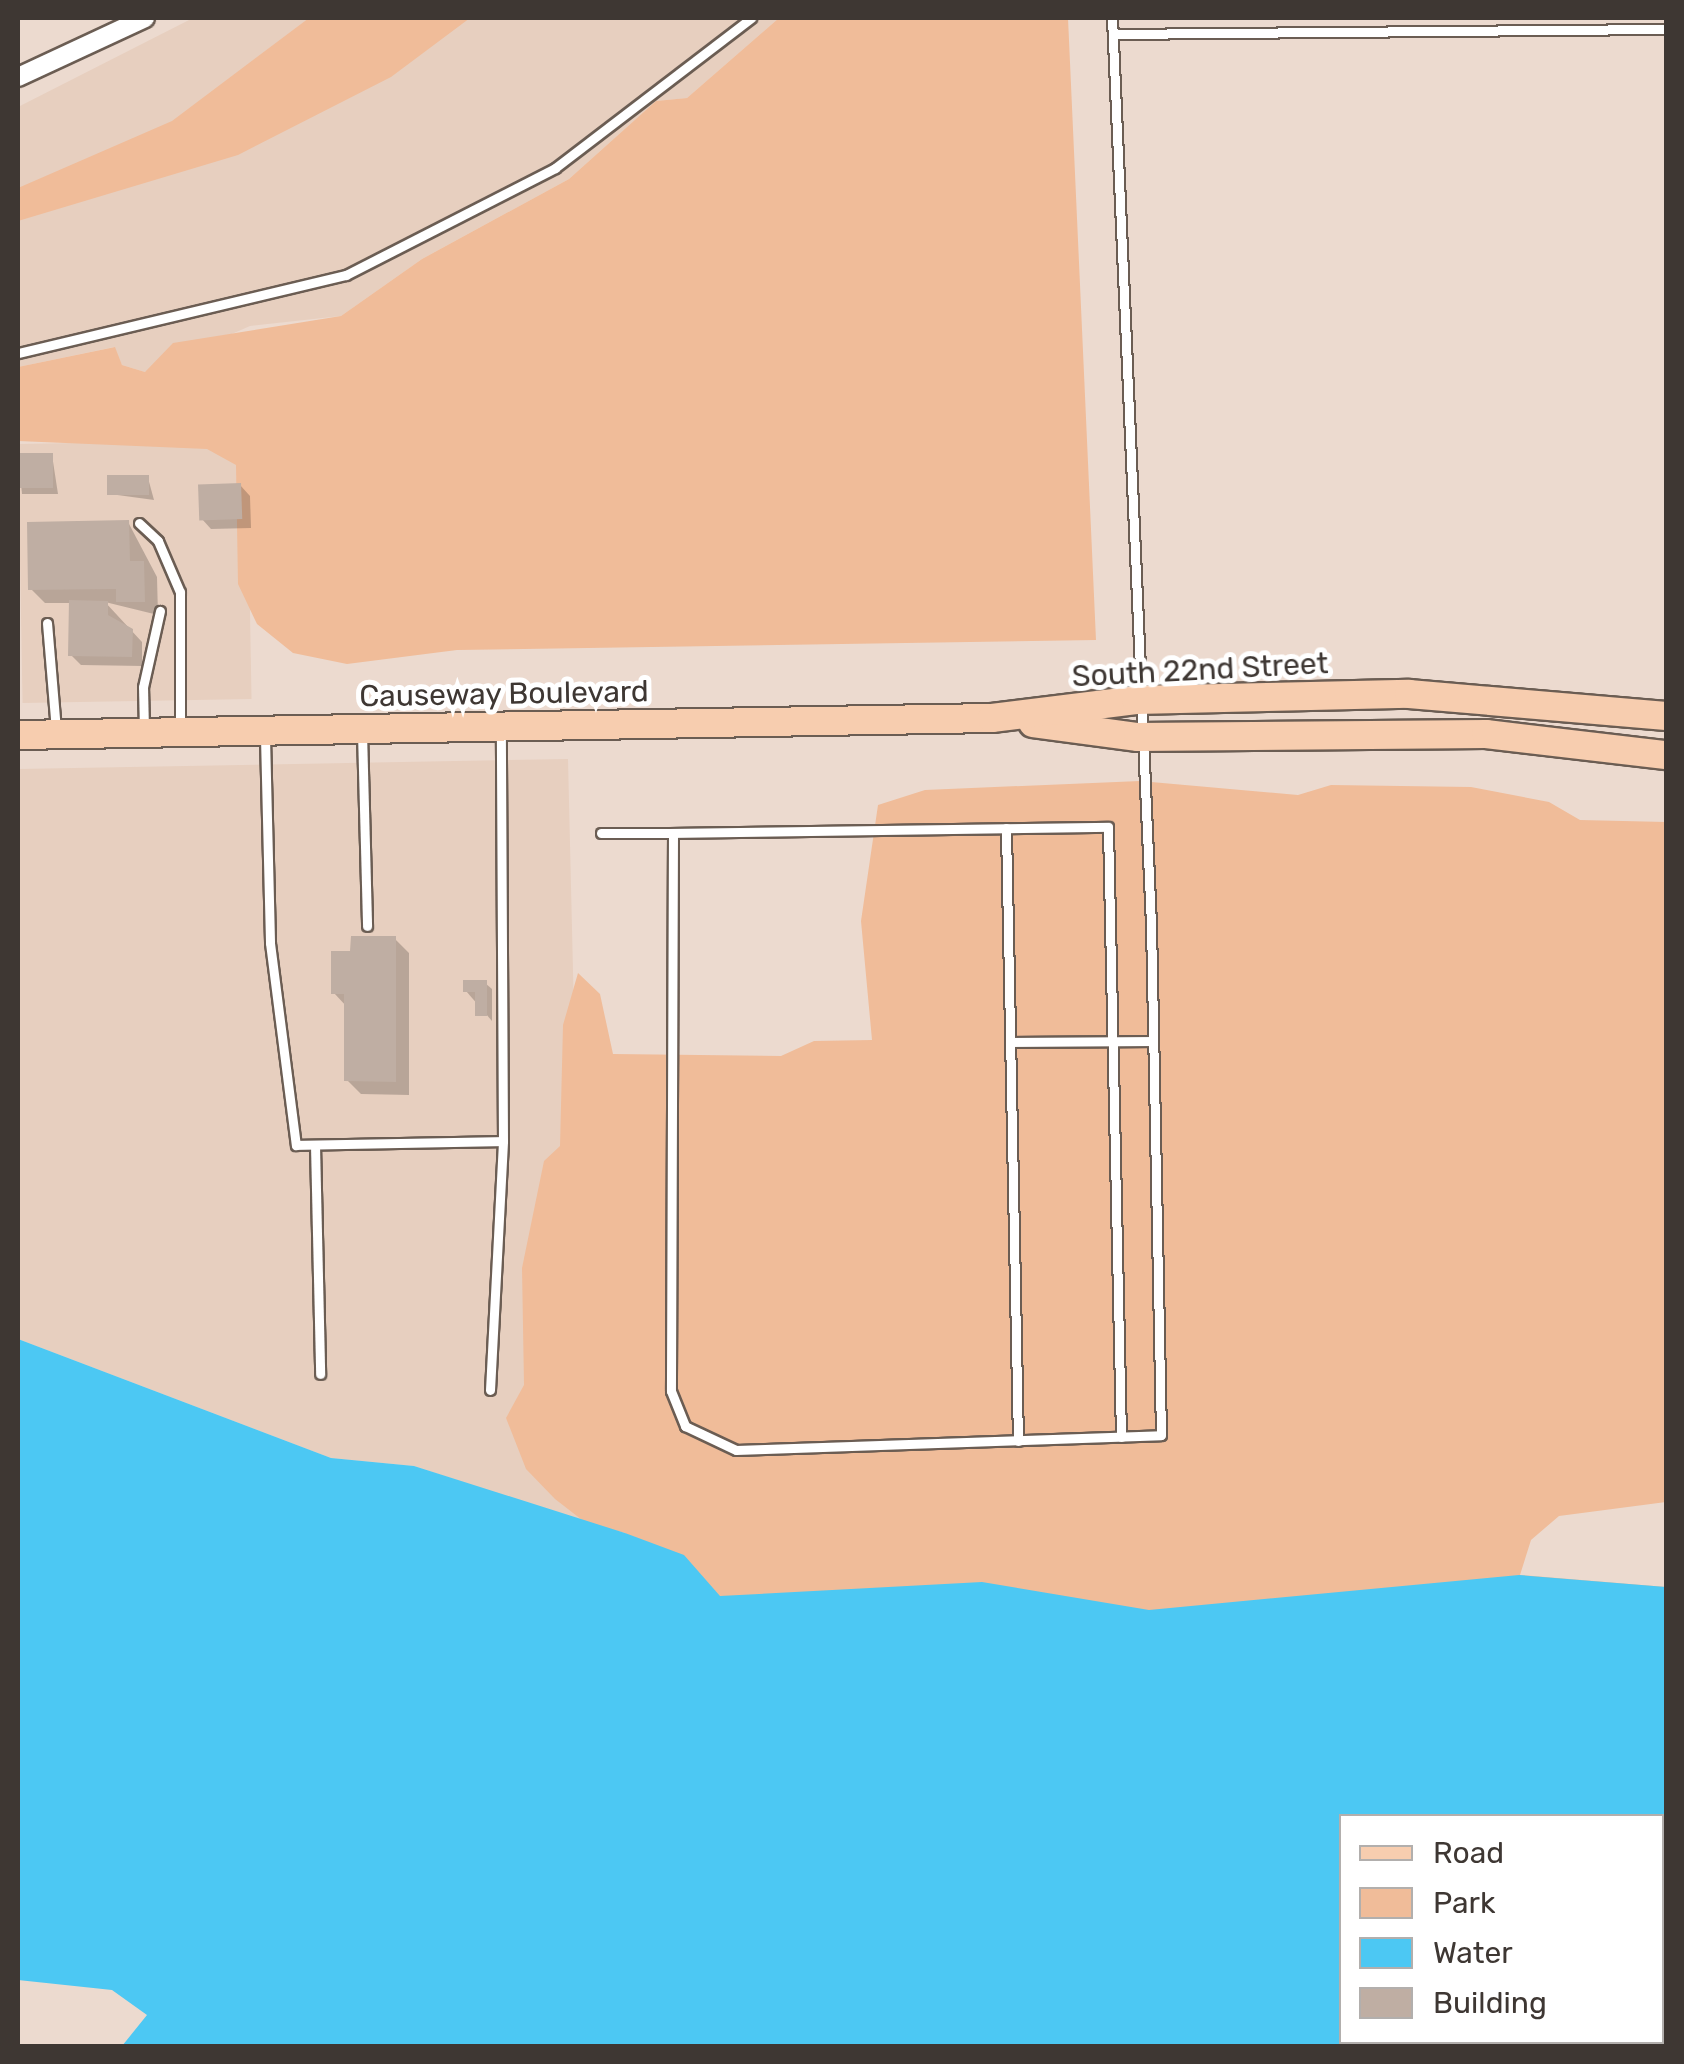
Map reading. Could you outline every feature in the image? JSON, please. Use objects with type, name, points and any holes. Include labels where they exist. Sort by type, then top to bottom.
[{"type":"main road","name":"South 22nd Street","points":[[992,718],[1136,700],[1409,694],[1666,716]]},
{"type":"main road","name":"South 22nd Street","points":[[992,718],[1138,736],[1486,734],[1666,754]]},
{"type":"main road","name":"Causeway Boulevard","points":[[18,734],[992,718]]},
{"type":"street","points":[[18,77],[144,18]]},
{"type":"lane","points":[[18,354],[346,275],[555,168],[751,18]]},
{"type":"lane","points":[[672,833],[671,1391],[685,1426],[736,1450],[1162,1436],[1152,1041],[1112,18]]},
{"type":"lane","points":[[1113,34],[1666,29]]},
{"type":"lane","points":[[139,523],[158,541],[180,592],[180,732]]},
{"type":"lane","points":[[144,732],[143,688],[160,610]]},
{"type":"lane","points":[[47,623],[56,734]]},
{"type":"lane","points":[[490,1390],[503,1141],[501,726]]},
{"type":"lane","points":[[362,729],[367,926]]},
{"type":"lane","points":[[265,730],[270,943],[296,1145],[503,1141]]},
{"type":"lane","points":[[601,833],[1108,827],[1121,1437]]},
{"type":"lane","points":[[1006,828],[1018,1441]]},
{"type":"lane","points":[[1012,1042],[1152,1041]]},
{"type":"lane","points":[[315,1145],[320,1374]]},
{"type":"shaded area","points":[[193,18],[779,18],[687,98],[656,101],[569,179],[422,259],[341,316],[250,326],[145,372],[122,365],[114,347],[18,367],[18,107]]},
{"type":"shaded area","points":[[247,440],[252,699],[23,703],[18,444]]},
{"type":"shaded area","points":[[568,759],[586,1523],[414,1466],[331,1458],[18,1339],[18,769]]},
{"type":"green space","points":[[309,18],[470,18],[391,77],[238,155],[18,221],[18,188],[172,121]]},
{"type":"green space","points":[[779,18],[1068,18],[1096,640],[457,650],[347,664],[293,653],[257,624],[238,584],[236,465],[207,449],[18,441],[18,367],[115,347],[122,365],[145,372],[173,343],[341,316],[422,259],[569,179],[656,101],[687,98]]},
{"type":"green space","points":[[1140,781],[1298,795],[1331,785],[1471,787],[1549,802],[1580,820],[1666,822],[1666,1502],[1559,1516],[1531,1540],[1520,1575],[1666,1587],[1509,1774],[1035,1877],[625,1533],[586,1523],[555,1499],[526,1469],[506,1418],[524,1385],[522,1268],[544,1161],[560,1146],[563,1025],[578,973],[600,994],[613,1054],[781,1056],[814,1041],[872,1040],[861,921],[878,805],[925,790]]},
{"type":"water","points":[[18,1339],[331,1458],[414,1466],[625,1533],[684,1555],[720,1596],[982,1582],[1149,1610],[1519,1575],[1666,1587],[1666,2046],[122,2046],[147,2015],[112,1990],[18,1980]]},
{"type":"building","points":[[18,453],[53,453],[53,488],[18,488]]},
{"type":"building","points":[[107,475],[149,475],[149,495],[107,495]]},
{"type":"building","points":[[241,483],[242,519],[199,520],[198,485]]},
{"type":"building","points":[[129,520],[130,561],[144,561],[145,602],[116,602],[116,589],[28,590],[27,522]]},
{"type":"building","points":[[69,600],[108,601],[108,615],[133,629],[132,657],[68,656]]},
{"type":"building","points":[[351,936],[396,936],[396,1082],[344,1081],[344,994],[331,994],[331,951],[350,951]]},
{"type":"building","points":[[463,980],[487,980],[487,1016],[475,1016],[475,992],[463,992]]}]
